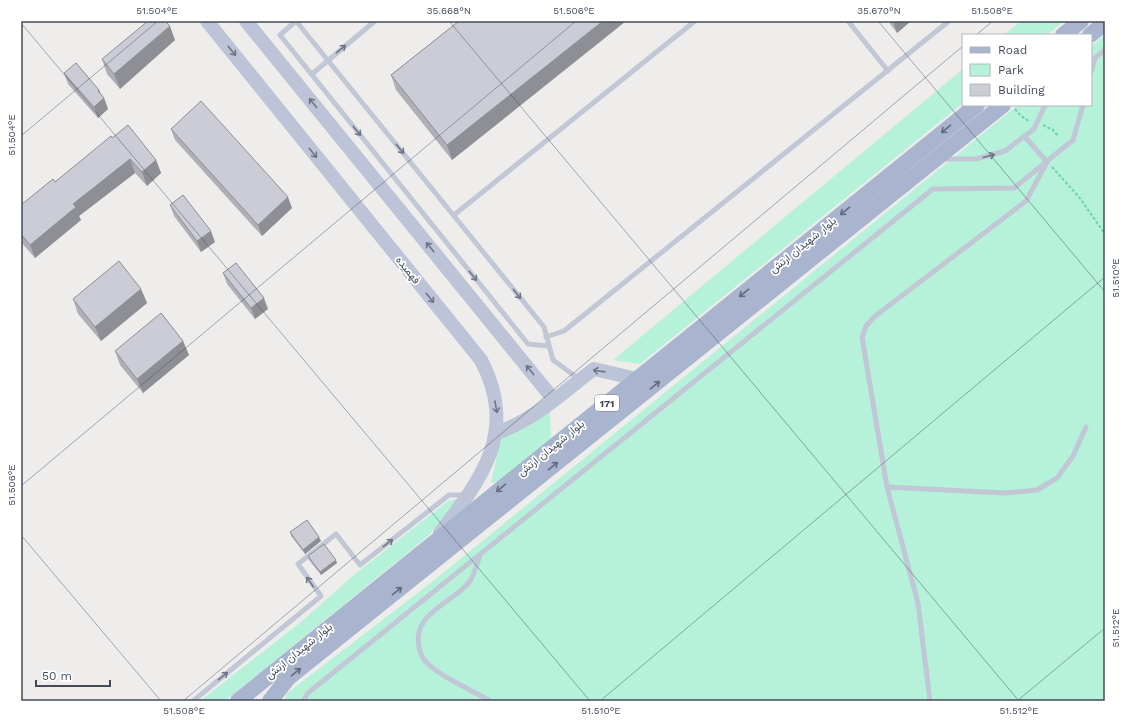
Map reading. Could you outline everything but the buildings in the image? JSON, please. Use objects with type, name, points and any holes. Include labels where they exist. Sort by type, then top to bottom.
[{"type":"main road","name":"فهمیده","points":[[207,21],[480,360],[488,374],[498,412],[496,433],[485,467],[470,495],[433,542]]},
{"type":"main road","points":[[246,21],[554,400]]},
{"type":"main road","points":[[1064,34],[1081,21]]},
{"type":"main road","points":[[1091,34],[1105,23]]},
{"type":"main road","name":"بلوار شهیدان ارتش","points":[[238,701],[433,542],[976,106]]},
{"type":"main road","name":"بلوار شهیدان ارتش","points":[[270,701],[288,678],[1002,106]]},
{"type":"main road","points":[[496,433],[509,429],[554,400],[594,369],[637,379]]},
{"type":"lane","points":[[548,346],[528,344],[280,35],[296,21],[544,327],[553,360],[580,379]]},
{"type":"lane","points":[[312,74],[375,21]]},
{"type":"lane","points":[[454,216],[695,21]]},
{"type":"lane","points":[[848,21],[888,71]]},
{"type":"lane","points":[[546,337],[564,331],[949,21]]},
{"type":"lane","points":[[1092,68],[1095,58],[1105,50]]},
{"type":"lane","points":[[936,159],[976,159],[1005,151],[1025,138],[1038,124],[1044,106]]},
{"type":"lane","points":[[303,701],[308,693],[933,189],[1014,188],[1074,140],[1082,106]]},
{"type":"lane","points":[[1025,138],[1047,162]]},
{"type":"lane","points":[[930,701],[918,603],[887,487],[865,363],[862,337],[866,326],[874,317],[1026,201],[1047,162]]},
{"type":"lane","points":[[887,487],[1005,493],[1037,490],[1058,478],[1073,456],[1086,427]]},
{"type":"lane","points":[[193,701],[321,596],[298,564],[336,534],[360,565],[449,495],[470,495]]},
{"type":"lane","points":[[481,554],[470,581],[424,620],[419,630],[417,641],[420,652],[430,665],[490,701]]},
{"type":"path","points":[[1013,106],[1020,116]]},
{"type":"path","points":[[1047,162],[1079,197],[1105,234]]},
{"type":"green space","points":[[1021,21],[1064,21],[1048,34],[1005,34]]},
{"type":"green space","points":[[1105,35],[1105,701],[285,701],[286,694],[437,578],[1017,106],[1092,106],[1092,45]]},
{"type":"green space","points":[[962,70],[962,104],[640,364],[613,360]]},
{"type":"green space","points":[[550,409],[551,439],[501,481],[491,483],[501,437]]},
{"type":"green space","points":[[462,498],[427,537],[225,701],[200,701],[302,621],[355,574],[448,501]]}]
